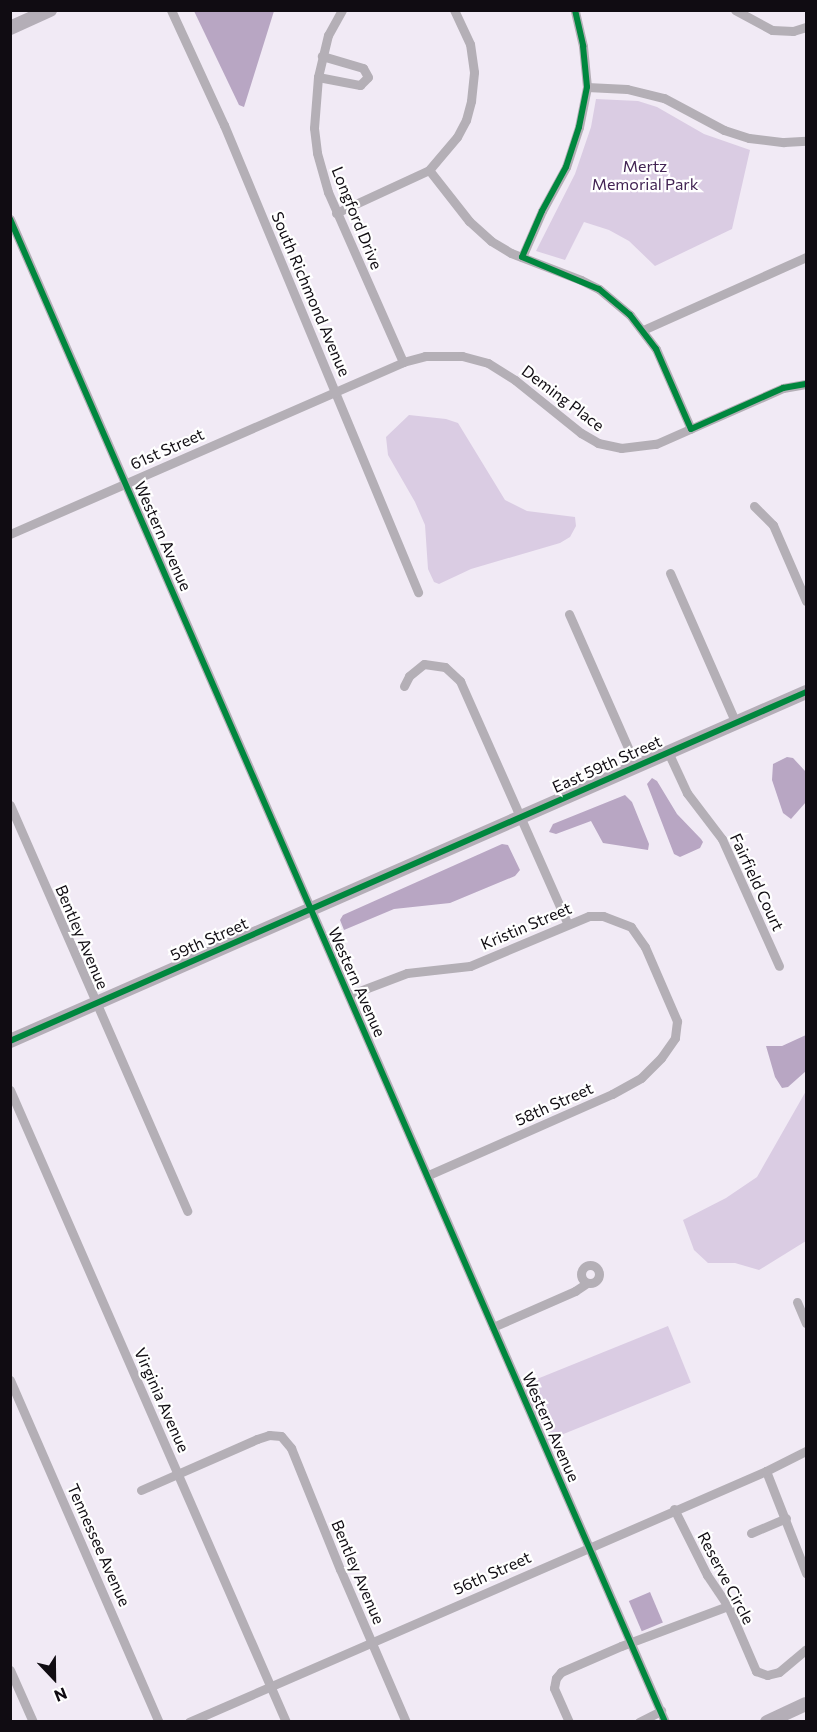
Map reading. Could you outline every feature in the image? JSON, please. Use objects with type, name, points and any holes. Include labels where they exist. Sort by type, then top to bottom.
[{"type":"street","points":[[10,28],[50,10]]},
{"type":"street","name":"South Richmond Avenue","points":[[171,10],[224,125],[418,592]]},
{"type":"street","name":"Longford Drive","points":[[342,10],[328,35],[322,56],[318,77],[315,140],[324,180],[336,213],[403,362]]},
{"type":"street","points":[[336,213],[429,170],[449,148],[466,120],[473,89],[474,63],[470,44],[454,10]]},
{"type":"street","points":[[522,257],[542,211],[566,167],[579,127],[587,87],[583,46],[575,10]]},
{"type":"street","points":[[735,10],[772,30],[793,31],[807,27]]},
{"type":"street","points":[[318,77],[360,85],[368,77],[363,68],[322,56]]},
{"type":"street","points":[[587,87],[627,89],[664,98],[724,130],[749,138],[784,142],[807,141]]},
{"type":"street","points":[[429,170],[476,228],[499,246],[599,289],[621,307],[643,330],[656,349],[691,429]]},
{"type":"street","name":"Western Avenue","points":[[10,219],[665,1722]]},
{"type":"street","points":[[643,330],[807,257]]},
{"type":"street","name":"Deming Place","points":[[336,392],[403,362],[425,356],[446,354],[488,363],[515,380],[581,433],[597,443],[614,447],[645,447],[788,387],[807,384]]},
{"type":"street","name":"61st Street","points":[[10,534],[336,392]]},
{"type":"street","points":[[754,506],[773,525],[807,601]]},
{"type":"street","points":[[670,573],[736,723]]},
{"type":"street","points":[[569,614],[636,766]]},
{"type":"street","points":[[404,686],[409,676],[424,664],[436,664],[454,672],[470,701],[567,923]]},
{"type":"street","name":"East 59th Street","points":[[418,862],[807,692]]},
{"type":"street","name":"Fairfield Court","points":[[668,752],[687,793],[722,839],[779,966]]},
{"type":"street","name":"Bentley Avenue","points":[[10,805],[187,1211]]},
{"type":"street","name":"59th Street","points":[[10,1041],[418,862]]},
{"type":"street","name":"Kristin Street","points":[[349,995],[407,973],[470,966],[567,923],[589,916],[603,916],[631,927],[645,947],[677,1021],[675,1038]]},
{"type":"street","name":"58th Street","points":[[428,1175],[625,1088],[650,1070],[669,1049],[675,1038]]},
{"type":"street","name":"Virginia Avenue","points":[[10,1090],[286,1722]]},
{"type":"street","points":[[493,1327],[575,1291],[587,1282]]},
{"type":"street","points":[[797,1302],[807,1323]]},
{"type":"street","name":"Tennessee Avenue","points":[[10,1380],[159,1722]]},
{"type":"street","name":"Bentley Avenue","points":[[178,1473],[257,1439],[269,1435],[281,1436],[291,1448],[406,1722]]},
{"type":"street","name":"56th Street","points":[[189,1722],[674,1509],[766,1471],[807,1451]]},
{"type":"street","points":[[766,1471],[807,1573]]},
{"type":"street","points":[[141,1490],[178,1473]]},
{"type":"street","name":"Reserve Circle","points":[[674,1509],[707,1575],[728,1606],[750,1660],[760,1674],[779,1672],[807,1649]]},
{"type":"street","points":[[751,1533],[786,1518]]},
{"type":"street","points":[[569,1722],[554,1688],[556,1678],[561,1672],[728,1606]]},
{"type":"street","points":[[10,1670],[33,1722]]},
{"type":"street","points":[[767,1722],[807,1704]]},
{"type":"street","points":[[639,1722],[661,1711]]},
{"type":"green space","name":"Mertz Memorial Park","points":[[596,99],[638,101],[657,107],[704,134],[750,150],[732,229],[655,266],[629,241],[609,230],[584,222],[565,260],[536,251],[575,174],[591,127]]},
{"type":"green space","points":[[409,415],[446,419],[458,423],[505,500],[527,511],[575,517],[576,526],[570,537],[560,543],[471,569],[439,584],[434,582],[428,569],[425,525],[415,502],[388,455],[386,437]]},
{"type":"green space","points":[[806,1091],[806,1241],[759,1270],[735,1263],[708,1263],[694,1250],[683,1220],[726,1198],[757,1177]]},
{"type":"green space","points":[[668,1326],[691,1383],[546,1441],[523,1384]]},
{"type":"shaded area","points":[[194,11],[274,11],[244,107],[239,105]]},
{"type":"shaded area","points":[[787,757],[793,758],[806,772],[806,802],[791,819],[783,813],[772,780],[773,764]]},
{"type":"shaded area","points":[[652,778],[657,781],[677,814],[701,839],[703,842],[700,848],[680,857],[674,854],[647,784]]},
{"type":"shaded area","points":[[625,795],[632,802],[649,844],[648,850],[603,843],[591,821],[556,834],[549,832],[553,824]]},
{"type":"shaded area","points":[[502,844],[508,845],[520,870],[515,876],[450,903],[394,909],[344,930],[340,920],[343,915]]},
{"type":"shaded area","points":[[806,1035],[806,1071],[788,1087],[782,1088],[775,1077],[766,1046],[782,1046]]},
{"type":"shaded area","points":[[650,1592],[663,1622],[642,1631],[629,1601]]},
{"type":"cycle path","points":[[575,10],[583,46],[587,87],[579,127],[566,167],[542,211],[522,257],[599,289],[630,315],[656,349],[691,429],[783,388],[806,384]]},
{"type":"cycle path","points":[[10,219],[665,1722]]},
{"type":"cycle path","points":[[10,1041],[806,692]]}]
